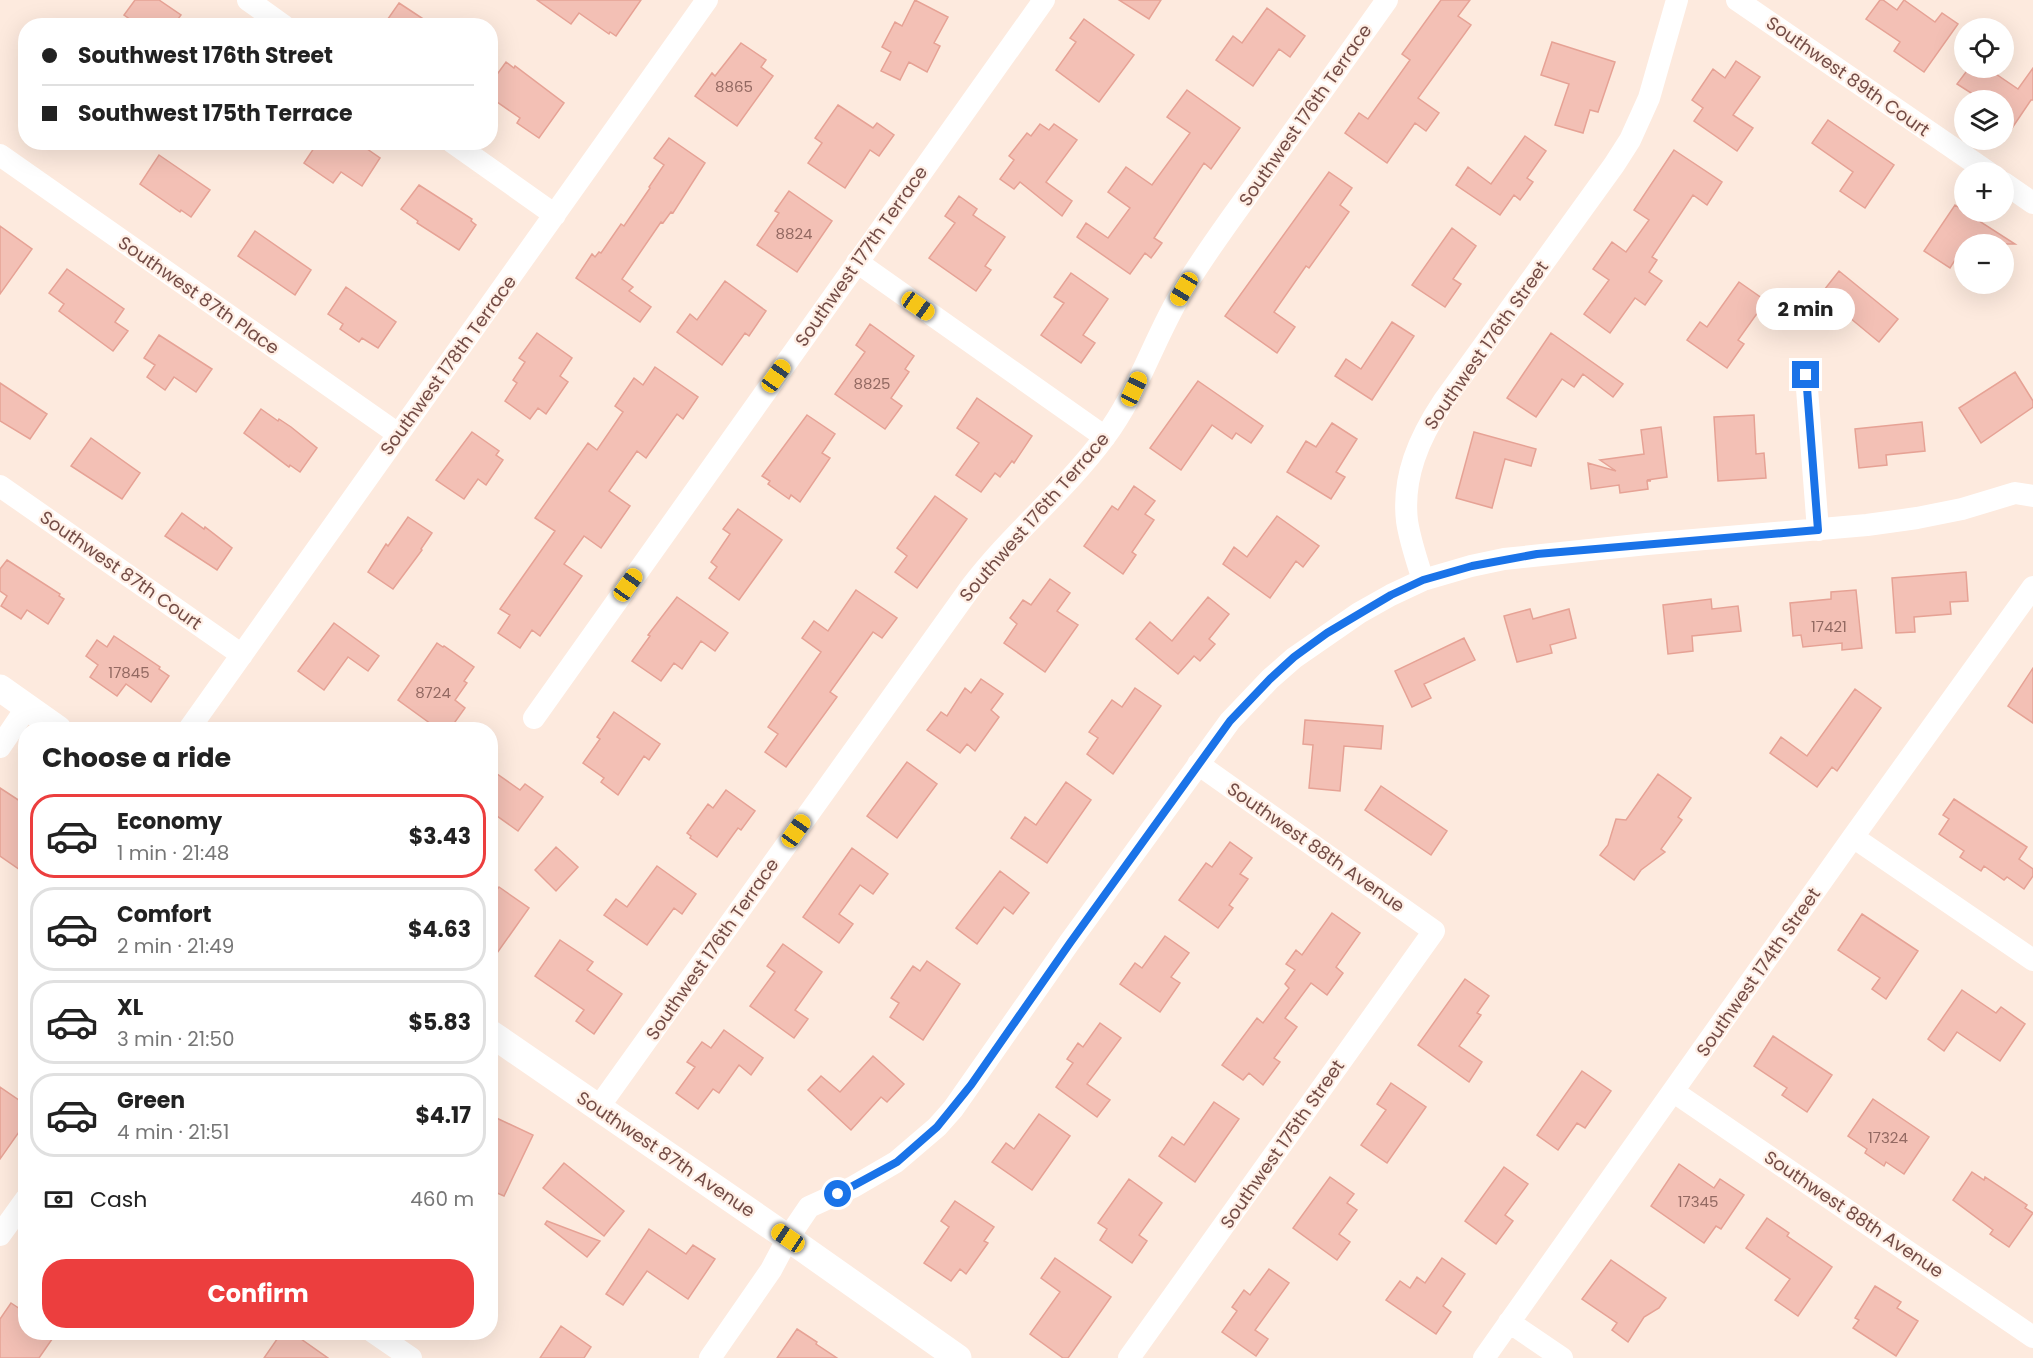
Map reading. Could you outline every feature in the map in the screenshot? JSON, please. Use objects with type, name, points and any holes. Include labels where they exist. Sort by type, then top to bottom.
[{"type":"street","points":[[248,0],[273,18]]},
{"type":"street","name":"Southwest 178th Terrace","points":[[194,722],[707,0]]},
{"type":"street","name":"Southwest 177th Terrace","points":[[534,718],[1044,0]]},
{"type":"street","name":"Southwest 176th Terrace","points":[[598,1108],[971,587],[992,560],[1066,483],[1105,438],[1134,389],[1171,312],[1189,281],[1386,0]]},
{"type":"street","name":"Southwest 176th Street","points":[[1423,580],[1407,522],[1406,498],[1409,474],[1416,451],[1430,421],[1443,402],[1630,140],[1649,98],[1677,0]]},
{"type":"street","name":"Southwest 89th Court","points":[[1737,0],[1973,162]]},
{"type":"street","points":[[463,150],[555,215]]},
{"type":"street","name":"Southwest 87th Place","points":[[0,155],[399,434]]},
{"type":"street","points":[[2014,190],[2033,203]]},
{"type":"street","points":[[857,262],[1105,438]]},
{"type":"street","points":[[1806,375],[1818,530]]},
{"type":"street","points":[[710,1358],[771,1270],[788,1238],[809,1208],[897,1162],[948,1115],[1198,764],[1236,715],[1294,657],[1359,613],[1423,580],[1472,566],[1537,554],[1818,530],[1917,518],[2024,495],[2033,478]]},
{"type":"street","name":"Southwest 87th Court","points":[[0,486],[242,655]]},
{"type":"street","name":"Southwest 174th Street","points":[[1484,1358],[1853,837],[2031,594]]},
{"type":"street","points":[[0,688],[48,722]]},
{"type":"street","points":[[0,747],[27,707]]},
{"type":"street","name":"Southwest 88th Avenue","points":[[1198,764],[1434,931]]},
{"type":"street","points":[[1853,837],[2033,960]]},
{"type":"street","name":"Southwest 175th Street","points":[[1130,1358],[1434,931]]},
{"type":"street","name":"Southwest 87th Avenue","points":[[498,1039],[958,1358]]},
{"type":"street","name":"Southwest 88th Avenue","points":[[1674,1092],[2033,1336]]},
{"type":"street","points":[[0,1235],[18,1210]]},
{"type":"street","points":[[1509,1322],[1562,1358]]},
{"type":"street","points":[[385,1340],[411,1358]]},
{"type":"building","points":[[135,0],[159,0],[181,15],[179,18],[128,18],[124,15]]},
{"type":"building","points":[[537,0],[641,0],[616,36],[610,32],[609,34],[579,13],[571,24]]},
{"type":"building","points":[[915,0],[948,17],[934,43],[940,46],[927,72],[909,62],[900,80],[881,71],[891,52],[882,47],[895,22],[902,26]]},
{"type":"building","points":[[1119,0],[1161,0],[1149,19]]},
{"type":"building","points":[[1441,0],[1470,0],[1458,16],[1471,25],[1418,98],[1439,113],[1426,131],[1415,123],[1387,163],[1345,133],[1359,113],[1368,119],[1410,60],[1402,54]]},
{"type":"building","points":[[1880,0],[1897,10],[1904,0],[1935,22],[1942,13],[1954,21],[1954,30],[1924,72],[1894,51],[1900,42],[1866,19]]},
{"type":"building","points":[[399,3],[422,18],[389,18]]},
{"type":"building","points":[[1267,8],[1305,36],[1290,57],[1279,49],[1253,86],[1216,60],[1233,36],[1242,43]]},
{"type":"building","points":[[1084,19],[1134,55],[1099,102],[1056,70],[1076,42],[1070,38]]},
{"type":"building","points":[[1552,42],[1615,62],[1598,112],[1590,110],[1583,133],[1555,125],[1569,84],[1541,75]]},
{"type":"building","points":[[741,43],[766,60],[761,67],[773,76],[737,126],[695,96],[712,73],[715,76]]},
{"type":"building","points":[[1736,61],[1760,77],[1733,115],[1753,128],[1737,151],[1694,121],[1703,108],[1692,100],[1713,69],[1725,78]]},
{"type":"building","points":[[506,62],[514,68],[515,66],[564,103],[539,138],[517,123],[520,118],[498,103],[498,73]]},
{"type":"building","points":[[2033,68],[2033,100],[2014,125],[2014,90],[1966,90],[1957,84],[1962,78],[2002,78],[2018,89]]},
{"type":"building","points":[[1187,90],[1240,128],[1211,169],[1204,163],[1154,238],[1162,243],[1151,258],[1145,253],[1130,274],[1077,237],[1086,223],[1108,238],[1130,208],[1108,192],[1126,167],[1152,185],[1190,133],[1167,117]]},
{"type":"building","points":[[838,105],[873,128],[877,123],[894,135],[879,156],[870,150],[845,188],[808,163],[822,143],[815,138]]},
{"type":"building","points":[[1828,120],[1894,165],[1865,208],[1840,191],[1853,172],[1812,143]]},
{"type":"building","points":[[1040,124],[1049,130],[1054,124],[1077,140],[1046,182],[1072,201],[1062,216],[1020,182],[1014,189],[1000,179],[1014,160],[1009,156],[1027,133],[1031,136]]},
{"type":"building","points":[[1525,136],[1546,151],[1527,178],[1533,182],[1520,200],[1514,195],[1500,215],[1456,185],[1468,167],[1491,184]]},
{"type":"building","points":[[669,138],[705,163],[673,213],[671,212],[663,223],[661,222],[622,279],[633,287],[629,291],[651,307],[640,322],[576,278],[592,254],[595,257],[599,252],[601,253],[621,224],[624,226],[650,188],[664,165],[654,158]]},
{"type":"building","points":[[313,150],[368,150],[380,158],[362,186],[341,172],[333,183],[304,163]]},
{"type":"building","points":[[1674,150],[1722,182],[1707,205],[1693,195],[1652,257],[1657,260],[1649,272],[1662,281],[1645,305],[1635,298],[1610,333],[1584,314],[1609,280],[1593,269],[1612,242],[1626,252],[1649,220],[1634,210]]},
{"type":"building","points":[[159,155],[210,190],[191,217],[140,184]]},
{"type":"building","points":[[1329,172],[1352,188],[1340,205],[1349,212],[1309,268],[1306,266],[1274,312],[1295,327],[1277,353],[1225,316]]},
{"type":"building","points":[[419,185],[472,219],[471,221],[476,225],[459,250],[417,223],[418,221],[401,209]]},
{"type":"building","points":[[789,191],[832,221],[797,272],[757,245],[779,213],[775,211]]},
{"type":"building","points":[[959,196],[977,209],[973,215],[1005,237],[985,266],[991,270],[976,291],[929,258],[955,223],[945,216]]},
{"type":"building","points":[[1954,206],[1954,222],[1981,222],[2000,234],[1954,234],[1954,262],[1950,268],[1924,251]]},
{"type":"building","points":[[0,226],[32,249],[0,294]]},
{"type":"building","points":[[1452,228],[1476,246],[1453,279],[1461,284],[1445,307],[1412,285]]},
{"type":"building","points":[[255,231],[311,270],[295,295],[238,256]]},
{"type":"building","points":[[67,269],[124,309],[115,322],[128,331],[113,351],[59,311],[64,304],[49,293]]},
{"type":"building","points":[[1839,271],[1898,319],[1879,342],[1821,294]]},
{"type":"building","points":[[1071,273],[1108,299],[1083,335],[1095,343],[1081,363],[1041,335],[1064,303],[1054,297]]},
{"type":"building","points":[[725,281],[766,311],[749,336],[745,333],[722,365],[677,332],[690,314],[697,320]]},
{"type":"building","points":[[1739,282],[1766,301],[1738,340],[1744,344],[1727,368],[1687,340],[1700,322],[1707,327]]},
{"type":"building","points":[[346,287],[396,322],[378,348],[362,338],[359,342],[340,329],[343,324],[328,314]]},
{"type":"building","points":[[1392,322],[1414,336],[1372,400],[1335,376],[1346,359],[1361,369]]},
{"type":"building","points":[[870,324],[914,356],[905,369],[909,372],[891,398],[902,406],[885,429],[835,394],[865,352],[856,345]]},
{"type":"building","points":[[537,333],[572,358],[560,376],[568,382],[546,414],[538,408],[530,419],[505,401],[517,383],[513,380],[525,362],[519,358]]},
{"type":"building","points":[[1551,333],[1623,384],[1613,397],[1583,374],[1574,387],[1562,379],[1536,417],[1507,398]]},
{"type":"building","points":[[159,335],[212,369],[196,392],[174,377],[165,390],[147,377],[155,365],[144,358]]},
{"type":"building","points":[[655,367],[698,397],[683,419],[677,414],[646,458],[637,451],[609,491],[630,506],[601,548],[584,536],[564,564],[582,576],[540,636],[532,630],[520,648],[498,633],[510,615],[500,609],[555,531],[535,518],[588,443],[597,450],[623,412],[615,406],[634,378],[643,385]]},
{"type":"building","points":[[2015,372],[2033,401],[2033,407],[1981,443],[1959,408]]},
{"type":"building","points":[[1198,381],[1263,426],[1251,443],[1236,433],[1232,439],[1212,425],[1181,470],[1150,448]]},
{"type":"building","points":[[0,383],[47,414],[30,439],[0,421]]},
{"type":"building","points":[[977,398],[1032,436],[1014,463],[1012,461],[1000,477],[995,473],[981,492],[956,475],[979,443],[957,428]]},
{"type":"building","points":[[261,409],[291,427],[317,448],[300,472],[290,465],[289,467],[244,433]]},
{"type":"building","points":[[807,415],[835,434],[822,453],[830,458],[800,502],[791,495],[789,499],[768,484],[770,481],[762,476]]},
{"type":"building","points":[[1754,415],[1756,454],[1764,453],[1766,478],[1718,481],[1714,417]]},
{"type":"building","points":[[1922,422],[1925,451],[1886,455],[1887,465],[1859,468],[1855,429]]},
{"type":"building","points":[[1332,423],[1357,439],[1336,472],[1345,477],[1331,499],[1287,472],[1306,441],[1316,447]]},
{"type":"building","points":[[1661,427],[1667,477],[1647,480],[1651,481],[1647,481],[1648,489],[1620,493],[1619,485],[1591,489],[1588,463],[1616,471],[1600,460],[1644,454],[1641,430]]},
{"type":"building","points":[[472,432],[499,451],[496,455],[503,460],[486,485],[478,479],[464,499],[436,480]]},
{"type":"building","points":[[1474,432],[1536,449],[1531,466],[1505,459],[1492,508],[1456,498]]},
{"type":"building","points":[[91,438],[140,473],[122,499],[71,466]]},
{"type":"building","points":[[1134,486],[1155,501],[1145,514],[1154,520],[1132,552],[1136,555],[1123,574],[1084,546],[1112,506],[1118,510]]},
{"type":"building","points":[[935,496],[967,519],[917,588],[895,572],[907,556],[897,548]]},
{"type":"building","points":[[738,509],[782,540],[739,600],[709,578],[717,567],[711,562],[730,534],[723,529]]},
{"type":"building","points":[[182,513],[232,548],[217,570],[165,536]]},
{"type":"building","points":[[1277,516],[1319,546],[1303,567],[1296,561],[1270,598],[1223,564],[1234,547],[1247,557]]},
{"type":"building","points":[[408,517],[432,533],[393,589],[368,572],[386,544],[388,546]]},
{"type":"building","points":[[7,560],[60,594],[59,596],[64,599],[48,624],[27,610],[21,619],[1,606],[7,596],[0,591],[0,569]]},
{"type":"building","points":[[1966,572],[1968,601],[1950,602],[1951,614],[1914,617],[1915,632],[1896,633],[1892,578]]},
{"type":"building","points":[[1050,579],[1070,593],[1057,611],[1078,625],[1045,672],[1004,643],[1017,624],[1010,618],[1023,600],[1031,605]]},
{"type":"building","points":[[856,590],[897,618],[882,638],[873,632],[830,692],[837,697],[786,767],[765,752],[778,734],[768,727],[821,652],[802,638],[814,621],[828,631]]},
{"type":"building","points":[[1856,590],[1862,648],[1842,650],[1842,643],[1803,647],[1801,635],[1793,636],[1790,603],[1831,599],[1831,592]]},
{"type":"building","points":[[677,597],[728,633],[715,651],[701,641],[682,669],[674,663],[661,681],[632,661],[650,636],[648,635]]},
{"type":"building","points":[[1208,597],[1229,614],[1209,639],[1215,644],[1200,661],[1194,656],[1178,674],[1136,639],[1150,622],[1172,641]]},
{"type":"building","points":[[1711,599],[1712,609],[1738,606],[1741,631],[1692,636],[1693,651],[1668,654],[1663,605]]},
{"type":"building","points":[[1530,609],[1533,619],[1569,609],[1576,638],[1550,645],[1552,653],[1517,662],[1504,616]]},
{"type":"building","points":[[334,623],[379,656],[368,671],[348,657],[324,690],[298,671]]},
{"type":"building","points":[[114,636],[160,667],[159,669],[169,676],[151,702],[126,684],[117,696],[90,677],[98,665],[86,656],[97,640],[107,647]]},
{"type":"building","points":[[1464,638],[1475,660],[1424,684],[1431,698],[1412,707],[1395,671]]},
{"type":"building","points":[[437,643],[474,667],[464,681],[467,683],[455,700],[465,708],[455,722],[428,722],[398,700]]},
{"type":"building","points":[[2033,668],[2033,723],[2008,706]]},
{"type":"building","points":[[981,679],[1003,694],[991,710],[999,717],[975,751],[967,744],[960,753],[927,730],[941,712],[947,716],[965,688],[971,693]]},
{"type":"building","points":[[1135,688],[1161,706],[1113,774],[1087,754],[1098,738],[1089,732],[1112,700],[1122,707]]},
{"type":"building","points":[[1855,689],[1881,708],[1837,771],[1832,767],[1817,787],[1770,753],[1781,737],[1807,756]]},
{"type":"building","points":[[614,712],[660,744],[649,760],[644,756],[618,795],[601,782],[604,778],[583,763],[600,739],[597,737]]},
{"type":"building","points":[[1305,720],[1383,726],[1381,749],[1344,746],[1340,791],[1309,788],[1313,745],[1303,744]]},
{"type":"building","points":[[907,762],[937,784],[897,838],[867,816]]},
{"type":"building","points":[[1658,774],[1691,798],[1678,817],[1682,820],[1661,849],[1665,852],[1641,870],[1634,880],[1600,855],[1608,845],[1616,819],[1626,820]]},
{"type":"building","points":[[498,775],[520,790],[525,784],[543,797],[518,831],[498,817]]},
{"type":"building","points":[[1066,782],[1091,800],[1047,863],[1011,838],[1025,817],[1036,825]]},
{"type":"building","points":[[1381,786],[1447,831],[1431,855],[1365,810]]},
{"type":"building","points":[[0,788],[18,800],[18,868],[0,856]]},
{"type":"building","points":[[726,790],[755,811],[741,830],[738,828],[717,857],[690,838],[691,836],[687,833],[708,804],[713,808]]},
{"type":"building","points":[[1954,799],[2027,847],[2019,859],[2033,869],[2033,876],[2024,889],[2007,877],[2004,880],[1984,866],[1981,871],[1960,857],[1964,851],[1939,834],[1949,819],[1943,815]]},
{"type":"building","points":[[1230,842],[1252,858],[1240,874],[1248,879],[1229,905],[1233,908],[1218,928],[1179,900],[1206,863],[1212,867]]},
{"type":"building","points":[[556,847],[578,867],[556,891],[535,870]]},
{"type":"building","points":[[852,848],[888,874],[873,894],[860,885],[839,914],[853,924],[839,943],[803,917]]},
{"type":"building","points":[[657,866],[696,894],[682,914],[674,908],[647,945],[604,915],[616,899],[627,907]]},
{"type":"building","points":[[1000,871],[1029,893],[1013,914],[1004,907],[977,944],[956,928]]},
{"type":"building","points":[[498,888],[529,908],[498,952]]},
{"type":"building","points":[[1332,913],[1360,933],[1336,967],[1343,973],[1327,995],[1311,983],[1285,1018],[1297,1027],[1274,1058],[1280,1062],[1263,1085],[1249,1073],[1243,1080],[1222,1065],[1257,1018],[1263,1023],[1289,988],[1285,984],[1295,970],[1286,964],[1296,950],[1302,955]]},
{"type":"building","points":[[1862,914],[1918,951],[1886,999],[1872,989],[1880,978],[1838,950]]},
{"type":"building","points":[[1165,936],[1189,953],[1171,977],[1180,983],[1160,1012],[1120,984],[1135,963],[1142,968]]},
{"type":"building","points":[[560,940],[593,962],[587,970],[622,994],[594,1034],[576,1021],[584,1010],[535,976]]},
{"type":"building","points":[[783,944],[822,972],[795,1010],[808,1019],[794,1038],[750,1006],[775,972],[767,966]]},
{"type":"building","points":[[927,961],[960,984],[923,1040],[890,1017],[899,1003],[891,998],[913,966],[920,971]]},
{"type":"building","points":[[1465,979],[1489,996],[1477,1013],[1481,1015],[1459,1046],[1482,1062],[1469,1082],[1418,1045]]},
{"type":"building","points":[[1962,990],[1996,1013],[2001,1007],[2025,1024],[2000,1061],[1957,1032],[1944,1051],[1928,1039]]},
{"type":"building","points":[[1100,1023],[1121,1038],[1087,1084],[1110,1100],[1097,1117],[1056,1087],[1073,1063],[1067,1059],[1078,1043],[1083,1047]]},
{"type":"building","points":[[724,1030],[763,1058],[751,1075],[739,1065],[719,1093],[713,1089],[698,1109],[676,1093],[695,1067],[687,1062],[702,1042],[711,1048]]},
{"type":"building","points":[[1773,1036],[1832,1075],[1807,1112],[1782,1095],[1787,1088],[1754,1066]]},
{"type":"building","points":[[873,1056],[904,1084],[887,1102],[881,1097],[851,1130],[808,1090],[821,1076],[840,1092]]},
{"type":"building","points":[[1582,1071],[1611,1091],[1585,1128],[1577,1123],[1558,1150],[1537,1135]]},
{"type":"building","points":[[1391,1083],[1426,1107],[1387,1163],[1361,1145],[1386,1110],[1377,1104]]},
{"type":"building","points":[[0,1087],[18,1099],[18,1133],[0,1159]]},
{"type":"building","points":[[1873,1099],[1929,1137],[1904,1174],[1886,1162],[1884,1166],[1865,1153],[1867,1149],[1848,1136]]},
{"type":"building","points":[[1214,1102],[1239,1119],[1195,1182],[1159,1156],[1172,1137],[1184,1145]]},
{"type":"building","points":[[1039,1114],[1070,1136],[1032,1190],[992,1162],[1006,1143],[1014,1149]]},
{"type":"building","points":[[498,1119],[533,1135],[504,1196],[498,1193]]},
{"type":"building","points":[[564,1163],[624,1211],[604,1236],[543,1188]]},
{"type":"building","points":[[1679,1164],[1714,1188],[1720,1179],[1744,1195],[1721,1229],[1716,1226],[1704,1243],[1651,1206]]},
{"type":"building","points":[[1504,1167],[1528,1184],[1505,1215],[1513,1221],[1496,1244],[1465,1221]]},
{"type":"building","points":[[1972,1172],[1984,1180],[1985,1177],[2027,1205],[2025,1208],[2033,1213],[2009,1247],[1990,1234],[1993,1230],[1953,1200]]},
{"type":"building","points":[[1330,1177],[1354,1194],[1347,1203],[1357,1210],[1339,1234],[1350,1242],[1337,1260],[1293,1228]]},
{"type":"building","points":[[1129,1179],[1162,1203],[1139,1235],[1147,1241],[1132,1263],[1100,1240],[1107,1229],[1098,1223]]},
{"type":"building","points":[[955,1201],[994,1227],[984,1241],[988,1243],[966,1274],[960,1269],[951,1281],[924,1263],[949,1227],[941,1221]]},
{"type":"building","points":[[1767,1218],[1789,1233],[1787,1236],[1832,1267],[1798,1316],[1775,1300],[1790,1279],[1746,1248]]},
{"type":"building","points":[[547,1221],[600,1241],[587,1257],[545,1224]]},
{"type":"building","points":[[649,1229],[686,1254],[693,1245],[715,1259],[688,1299],[647,1271],[623,1305],[606,1294]]},
{"type":"building","points":[[1055,1258],[1111,1297],[1068,1358],[1063,1358],[1030,1334],[1060,1292],[1041,1278]]},
{"type":"building","points":[[1442,1258],[1465,1274],[1443,1306],[1451,1312],[1436,1334],[1386,1300],[1400,1281],[1410,1288],[1417,1277],[1425,1283]]},
{"type":"building","points":[[1611,1260],[1666,1298],[1659,1308],[1644,1317],[1628,1342],[1612,1330],[1617,1323],[1582,1299]]},
{"type":"building","points":[[1269,1269],[1289,1283],[1255,1330],[1268,1339],[1256,1356],[1222,1332],[1237,1311],[1232,1307],[1244,1290],[1250,1295]]},
{"type":"building","points":[[1875,1286],[1901,1302],[1897,1308],[1918,1321],[1896,1356],[1853,1328],[1859,1320],[1855,1318]]},
{"type":"building","points":[[11,1303],[18,1308],[18,1340],[51,1340],[39,1358],[0,1358],[0,1319]]},
{"type":"building","points":[[561,1326],[591,1347],[584,1358],[540,1358]]},
{"type":"building","points":[[797,1329],[817,1342],[816,1344],[837,1358],[777,1358]]},
{"type":"building","points":[[276,1340],[302,1340],[328,1358],[264,1358]]},
{"type":"route","points":[[838,1194],[897,1162],[918,1145],[953,1109],[1230,721],[1294,657],[1327,633],[1391,595],[1423,580],[1504,559],[1537,554],[1818,530],[1806,375]]}]
